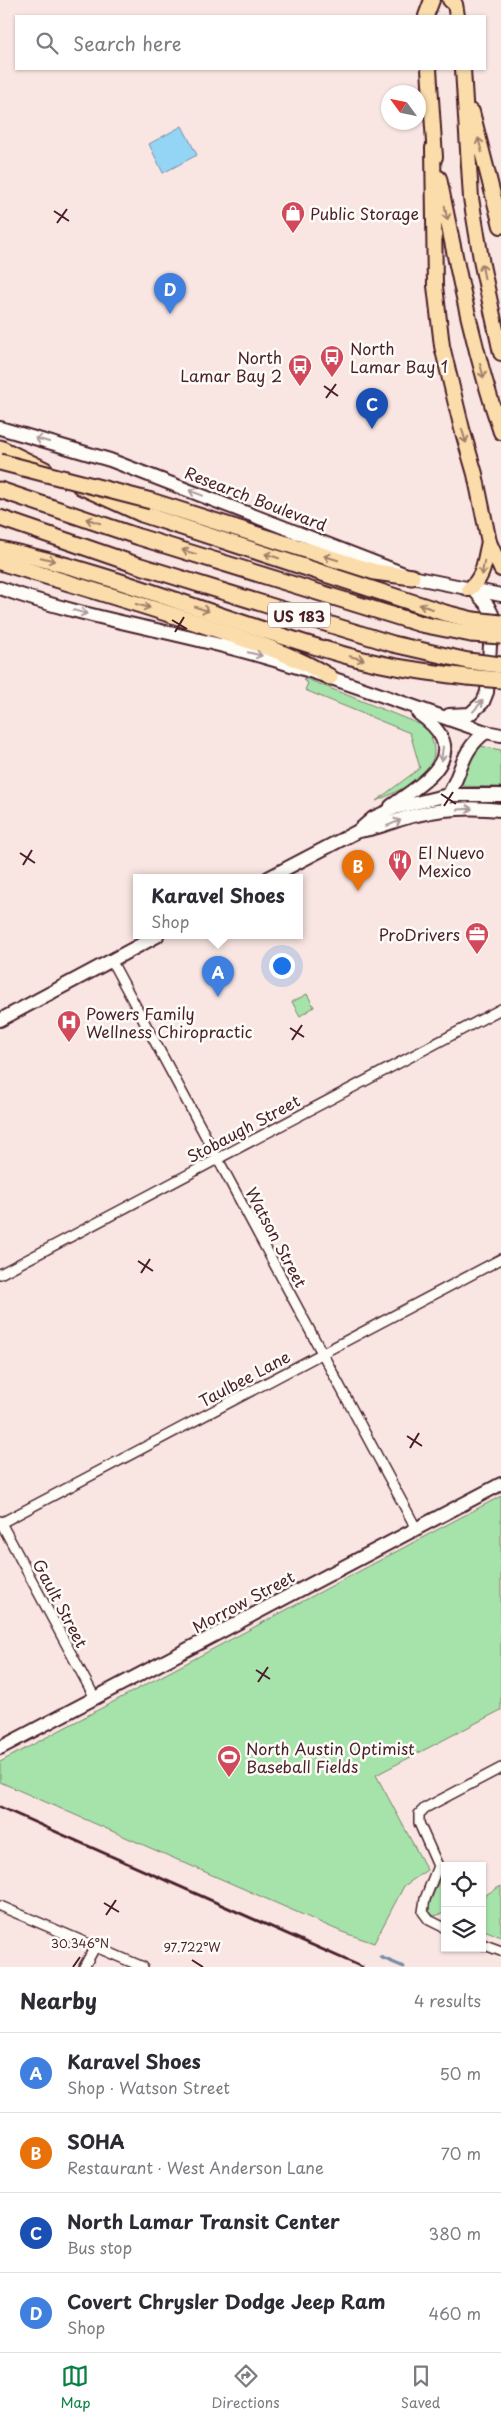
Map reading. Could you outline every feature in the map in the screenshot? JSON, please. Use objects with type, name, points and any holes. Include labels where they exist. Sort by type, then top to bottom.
[{"type":"highway","points":[[0,448],[142,514],[437,610],[472,627],[501,623]]},
{"type":"highway","points":[[0,462],[151,501],[375,572],[412,577]]},
{"type":"highway","name":"US 183","points":[[0,490],[139,537],[421,624],[472,627],[501,636]]},
{"type":"highway","name":"US 183","points":[[0,518],[131,563],[393,644],[468,661],[501,665]]},
{"type":"highway","points":[[0,549],[51,560],[347,656],[424,672],[467,678],[501,680]]},
{"type":"highway","points":[[0,562],[183,618],[264,646],[308,664],[330,677]]},
{"type":"main road","points":[[426,15],[432,0]]},
{"type":"main road","points":[[450,0],[455,4],[457,15]]},
{"type":"main road","points":[[429,70],[433,148],[434,263],[439,329],[447,373],[475,474],[489,542],[501,569]]},
{"type":"main road","points":[[463,70],[471,198],[483,272],[501,353]]},
{"type":"main road","points":[[465,87],[501,226]]},
{"type":"main road","points":[[433,148],[464,301],[501,432]]},
{"type":"main road","name":"Research Boulevard","points":[[0,428],[110,460],[412,577],[501,595]]},
{"type":"main road","points":[[434,714],[465,716],[470,714],[483,702],[487,692],[492,614],[488,606],[472,590],[483,575],[489,542]]},
{"type":"main road","points":[[0,588],[73,611],[262,656],[330,677],[486,732],[501,735]]},
{"type":"main road","points":[[276,874],[358,831],[431,776],[441,764],[444,751],[442,737],[433,724],[406,704]]},
{"type":"main road","points":[[429,812],[442,804],[448,795],[465,754],[475,740],[486,732]]},
{"type":"main road","points":[[373,818],[419,801],[448,795],[501,795]]},
{"type":"main road","points":[[358,831],[378,829],[429,812],[470,808],[501,810]]},
{"type":"main road","points":[[3,1016],[151,939]]},
{"type":"main road","name":"Morrow Street","points":[[0,1748],[501,1484]]},
{"type":"street","name":"Watson Street","points":[[111,960],[416,1528]]},
{"type":"street","name":"Stobaugh Street","points":[[0,1274],[501,1009]]},
{"type":"street","name":"Taulbee Lane","points":[[0,1522],[501,1259]]},
{"type":"street","name":"Gault Street","points":[[0,1522],[95,1698]]},
{"type":"street","points":[[441,1926],[429,1920],[423,1912],[425,1899],[438,1866],[419,1823],[419,1814],[425,1808],[501,1768]]},
{"type":"street","points":[[0,1906],[143,1967]]},
{"type":"street","points":[[486,1946],[501,1952]]},
{"type":"street","points":[[84,1967],[96,1947]]},
{"type":"green space","points":[[307,679],[424,726],[433,736],[431,738],[434,750],[427,770],[408,785],[376,801],[420,768],[410,733],[305,690],[308,683],[303,680]]},
{"type":"green space","points":[[480,746],[501,750],[501,787],[458,786],[467,757]]},
{"type":"green space","points":[[307,994],[314,1007],[300,1016],[292,1002]]},
{"type":"green space","points":[[501,1496],[501,1710],[376,1775],[427,1870],[404,1886],[374,1943],[342,1932],[0,1782],[0,1762]]},
{"type":"green space","points":[[441,1876],[441,1914],[434,1916],[429,1911],[429,1905]]},
{"type":"green space","points":[[501,1886],[501,1937],[486,1931],[486,1895]]},
{"type":"water","points":[[182,126],[197,155],[163,173],[149,144]]},
{"type":"waterway","points":[[380,1957],[404,1967]]},
{"type":"railway","points":[[0,1807],[362,1967]]},
{"type":"place","name":"Public Storage","points":[[293,234]]},
{"type":"place","name":"Covert Chrysler Dodge Jeep Ram","points":[[170,314]]},
{"type":"place","name":"North Lamar Bay 1","points":[[332,378]]},
{"type":"place","name":"North Lamar Bay 2","points":[[300,387]]},
{"type":"place","name":"North Lamar Transit Center","points":[[372,429]]},
{"type":"place","name":"El Nuevo Mexico","points":[[400,882]]},
{"type":"place","name":"SOHA","points":[[358,891]]},
{"type":"place","name":"ProDrivers","points":[[477,955]]},
{"type":"place","name":"Karavel Shoes","points":[[218,997]]},
{"type":"place","name":"Powers Family Wellness Chiropractic","points":[[69,1043]]},
{"type":"place","name":"North Austin Optimist Baseball Fields","points":[[229,1778]]}]
